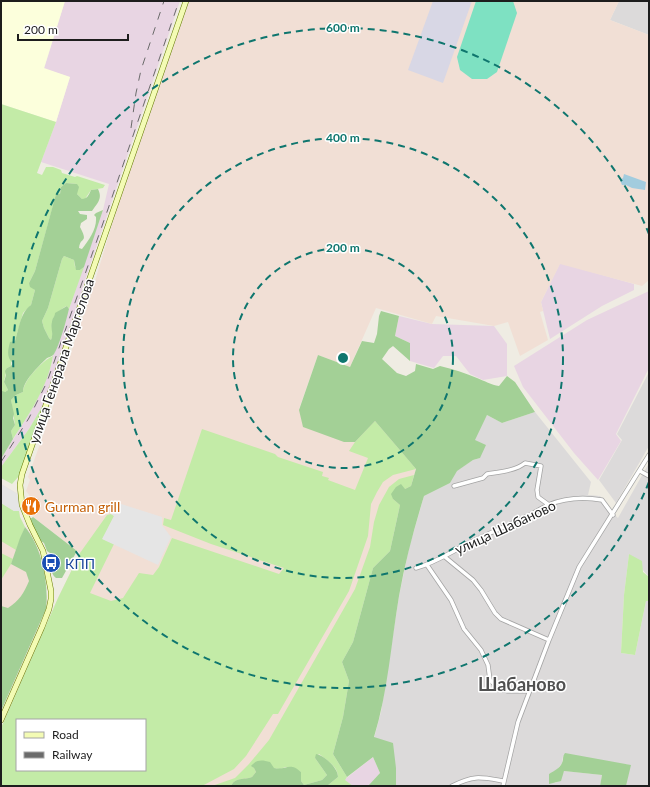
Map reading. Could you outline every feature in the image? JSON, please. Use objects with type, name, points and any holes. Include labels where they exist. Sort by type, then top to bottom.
[{"type":"main road","name":"улица Генерала Маргелова","points":[[1,720],[42,627],[49,609],[51,598],[43,551],[22,505],[20,493],[22,474],[186,1]]},
{"type":"street","points":[[503,786],[518,722],[549,640],[579,568],[649,455]]},
{"type":"street","points":[[454,486],[483,478],[487,474],[506,471],[521,466],[525,463],[541,466],[537,490],[538,497],[549,505]]},
{"type":"street","points":[[640,471],[649,476]]},
{"type":"street","name":"улица Шабаново","points":[[416,568],[445,557],[471,542],[549,505],[568,499],[592,498],[602,500],[613,515]]},
{"type":"street","points":[[445,557],[473,580],[495,613],[501,619],[549,640]]},
{"type":"street","points":[[427,565],[451,600],[464,629],[481,650],[488,665],[490,680],[498,688],[507,691],[530,691]]},
{"type":"street","points":[[452,786],[470,778],[503,781]]},
{"type":"shaded area","points":[[1,1],[65,1],[44,68],[70,77],[56,122],[1,104]]},
{"type":"shaded area","points":[[65,1],[180,1],[82,289],[84,290],[52,384],[43,405],[29,429],[1,467],[1,459],[35,404],[52,363],[53,356],[103,210],[109,184],[41,162],[56,122],[70,77],[44,69]]},
{"type":"shaded area","points":[[189,1],[619,1],[610,20],[649,35],[649,280],[642,286],[560,264],[541,302],[543,311],[540,312],[548,340],[520,356],[508,322],[494,326],[436,316],[432,324],[376,308],[350,367],[318,355],[299,409],[375,421],[416,469],[411,486],[253,786],[1,786],[1,728],[58,598],[80,553],[33,517],[28,506],[30,496],[26,491],[30,480],[28,477],[95,281],[126,178]]},
{"type":"shaded area","points":[[433,1],[472,1],[443,83],[408,70]]},
{"type":"shaded area","points":[[619,1],[649,1],[649,35],[610,20]]},
{"type":"shaded area","points":[[560,263],[634,284],[634,290],[602,306],[550,339],[541,302]]},
{"type":"shaded area","points":[[649,291],[649,368],[616,434],[621,441],[598,480],[574,453],[523,387],[514,366],[587,320]]},
{"type":"shaded area","points":[[399,316],[432,324],[494,326],[507,344],[507,376],[483,380],[470,374],[456,356],[443,356],[434,368],[410,361],[410,343],[395,336]]},
{"type":"shaded area","points":[[649,372],[649,446],[616,503],[599,480],[622,440],[617,434]]},
{"type":"shaded area","name":"Шабаново","points":[[535,412],[591,482],[588,495],[600,496],[618,518],[649,463],[649,577],[629,554],[624,595],[621,653],[635,655],[646,601],[649,601],[649,786],[626,786],[630,765],[563,756],[562,763],[557,770],[549,774],[555,783],[559,781],[564,771],[602,775],[600,786],[396,786],[396,768],[374,738],[381,712],[399,596],[409,548],[424,496],[450,483],[456,471],[473,460],[480,458],[474,440],[487,415],[502,423]]},
{"type":"shaded area","points":[[1,484],[18,494],[21,511],[19,511],[20,517],[25,527],[32,535],[35,545],[40,553],[47,599],[46,609],[1,711]]},
{"type":"shaded area","points":[[1,484],[18,494],[21,511],[14,511],[1,503]]},
{"type":"shaded area","points":[[118,503],[162,517],[162,525],[171,537],[158,565],[102,539],[114,516],[111,514]]},
{"type":"shaded area","points":[[373,757],[380,773],[368,786],[353,786],[344,780]]},
{"type":"green space","points":[[476,1],[513,1],[517,13],[497,72],[487,79],[472,79],[460,70],[457,57]]},
{"type":"green space","points":[[1,104],[56,122],[37,173],[42,175],[46,167],[53,167],[61,170],[62,173],[105,185],[103,188],[91,190],[85,199],[82,199],[77,194],[77,184],[66,183],[61,187],[60,194],[56,195],[35,271],[29,283],[35,290],[31,305],[23,313],[15,341],[13,342],[11,366],[7,368],[4,382],[8,390],[1,393]]},
{"type":"green space","points":[[66,183],[77,184],[79,187],[77,194],[82,199],[88,196],[91,190],[98,189],[100,196],[99,201],[92,211],[78,211],[80,214],[87,215],[87,219],[81,223],[80,227],[84,238],[79,248],[82,249],[92,234],[96,221],[96,217],[94,215],[103,210],[84,267],[80,270],[76,270],[74,260],[64,256],[62,259],[48,308],[42,321],[51,340],[52,319],[55,316],[55,313],[67,306],[69,309],[63,332],[54,354],[46,359],[32,374],[25,383],[23,392],[16,395],[11,400],[15,425],[11,431],[13,439],[1,459],[1,393],[2,391],[5,392],[8,390],[4,382],[6,375],[5,371],[13,363],[8,356],[9,345],[10,342],[15,341],[24,312],[31,305],[35,290],[30,287],[29,283],[35,271],[56,194],[60,194],[61,187]]},
{"type":"green space","points":[[64,256],[74,260],[75,267],[80,270],[84,267],[69,309],[67,306],[62,309],[57,313],[52,321],[51,340],[42,321],[48,308]]},
{"type":"green space","points":[[381,311],[399,316],[395,336],[410,343],[410,361],[393,346],[382,359],[397,373],[406,376],[415,371],[416,364],[433,369],[440,366],[450,368],[499,386],[507,376],[515,382],[535,412],[502,423],[487,415],[475,440],[486,445],[480,458],[473,460],[457,471],[450,483],[424,496],[401,583],[386,685],[374,737],[393,743],[396,768],[396,786],[368,786],[380,773],[373,757],[347,777],[333,754],[343,717],[349,681],[342,662],[353,642],[373,568],[390,551],[400,505],[393,499],[391,494],[396,487],[401,484],[405,489],[411,486],[416,469],[375,421],[355,442],[344,442],[303,427],[299,410],[318,355],[350,367],[362,341],[374,343]]},
{"type":"green space","points":[[53,356],[51,367],[43,389],[13,439],[11,431],[15,425],[11,400],[16,395],[23,392],[26,382],[34,371]]},
{"type":"green space","points":[[43,405],[19,476],[12,484],[1,478],[1,467],[29,429]]},
{"type":"green space","points":[[375,421],[416,469],[393,475],[383,482],[371,504],[368,536],[349,591],[278,714],[273,714],[246,756],[234,769],[202,786],[1,786],[1,728],[58,598],[80,553],[107,515],[111,514],[114,516],[103,539],[114,544],[90,593],[111,601],[123,598],[139,573],[153,575],[159,567],[172,538],[279,574],[284,568],[211,544],[163,525],[164,518],[171,520],[202,429],[323,472],[322,476],[329,478],[328,480],[355,490],[368,458],[349,451],[355,442]]},
{"type":"green space","points":[[414,475],[411,486],[393,499],[400,505],[390,551],[373,568],[353,642],[342,662],[349,681],[343,717],[333,754],[347,777],[345,780],[353,786],[327,786],[338,777],[338,773],[332,764],[319,754],[315,758],[327,775],[322,780],[304,785],[301,781],[301,772],[286,767],[280,769],[252,766],[256,772],[252,777],[237,780],[231,786],[212,786],[235,778],[269,740],[355,589],[370,547],[374,522],[379,505],[389,487],[399,479]]},
{"type":"green space","points":[[1,503],[14,511],[19,511],[25,527],[16,550],[1,541]]},
{"type":"green space","points":[[33,517],[77,551],[62,578],[56,578],[52,572],[51,567],[53,560],[29,520]]},
{"type":"green space","points":[[25,527],[36,545],[43,566],[47,599],[46,609],[1,711],[1,606],[8,608],[15,603],[23,593],[29,581],[26,572],[11,564]]},
{"type":"green space","points":[[1,553],[13,559],[1,580]]},
{"type":"green space","points":[[629,554],[642,561],[643,572],[649,577],[649,601],[646,601],[635,655],[621,653],[624,595]]},
{"type":"green space","points":[[565,753],[631,765],[626,786],[600,786],[602,775],[564,771],[561,781],[549,784],[549,774],[561,765]]},
{"type":"green space","points":[[316,754],[323,757],[336,770],[338,777],[327,786],[231,786],[237,780],[252,777],[256,772],[251,766],[255,762],[260,761],[270,762],[274,768],[278,769],[293,767],[297,769],[301,772],[301,781],[304,785],[322,780],[327,775],[315,758]]},
{"type":"water","points":[[624,174],[646,182],[645,190],[622,185],[620,180],[623,178]]},
{"type":"railway","points":[[131,128],[141,70],[164,1]]},
{"type":"railway","points":[[1,462],[29,418],[47,382],[179,1]]},
{"type":"place","name":"Gurman grill","points":[[31,506]]},
{"type":"place","name":"КПП","points":[[51,563]]},
{"type":"district","name":"Шабаново","points":[[522,684]]}]
